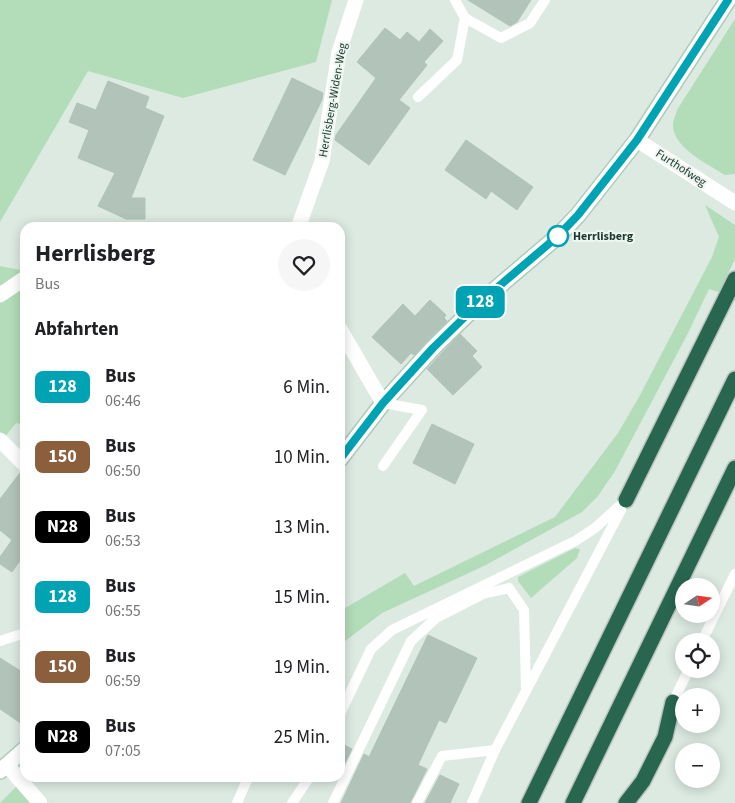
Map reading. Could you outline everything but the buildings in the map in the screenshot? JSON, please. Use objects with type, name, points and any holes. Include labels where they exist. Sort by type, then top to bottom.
[{"type":"highway","points":[[626,500],[735,279]]},
{"type":"highway","points":[[529,803],[735,378]]},
{"type":"highway","points":[[572,803],[735,468]]},
{"type":"highway","points":[[626,803],[643,782],[665,738],[673,702]]},
{"type":"main road","name":"Herrlisberg-Widen-Weg","points":[[300,222],[322,161],[339,52],[356,0]]},
{"type":"main road","points":[[345,452],[383,403],[478,304],[558,236],[637,140],[728,0]]},
{"type":"main road","name":"Furthofweg","points":[[637,140],[730,199]]},
{"type":"main road","points":[[0,295],[20,281]]},
{"type":"main road","points":[[345,338],[383,403]]},
{"type":"main road","points":[[0,440],[20,460]]},
{"type":"main road","points":[[20,754],[4,768],[40,803]]},
{"type":"lane","points":[[455,0],[465,18],[501,38],[530,24],[545,0]]},
{"type":"lane","points":[[418,97],[458,60],[465,18]]},
{"type":"lane","points":[[383,403],[422,410],[383,466]]},
{"type":"lane","points":[[472,803],[495,750],[626,500]]},
{"type":"lane","points":[[345,704],[371,649],[392,630],[575,541],[595,528],[626,500]]},
{"type":"lane","points":[[706,633],[735,574]]},
{"type":"lane","points":[[345,778],[411,641],[436,618],[483,594],[509,588],[524,610],[526,690]]},
{"type":"lane","points":[[0,641],[20,635]]},
{"type":"lane","points":[[673,702],[685,678]]},
{"type":"lane","points":[[416,803],[442,756],[495,750]]},
{"type":"lane","points":[[237,803],[246,782]]},
{"type":"lane","points":[[292,803],[305,782]]},
{"type":"lane","points":[[333,803],[343,782]]},
{"type":"green space","points":[[0,0],[332,0],[316,62],[183,98],[88,71],[0,222]]},
{"type":"green space","points":[[735,19],[735,174],[725,175],[685,148],[675,133],[673,121],[677,110]]},
{"type":"green space","points":[[705,205],[735,225],[735,259],[719,292],[709,289],[687,335],[615,471],[598,496],[582,512],[484,566],[382,613],[345,641],[345,608],[405,573],[414,586],[555,517],[618,433],[639,397],[712,257],[719,237]]},
{"type":"green space","points":[[0,266],[20,270],[20,424],[16,423],[0,443]]},
{"type":"green space","points":[[575,548],[580,549],[577,558],[531,598],[518,581],[518,577]]},
{"type":"green space","points":[[21,782],[49,803],[0,803]]},
{"type":"bus line","name":"128","points":[[345,452],[383,403],[433,348],[478,304],[558,236],[578,215],[637,140],[728,0]]},
{"type":"place","name":"Herrlisberg","points":[[558,236]]}]
